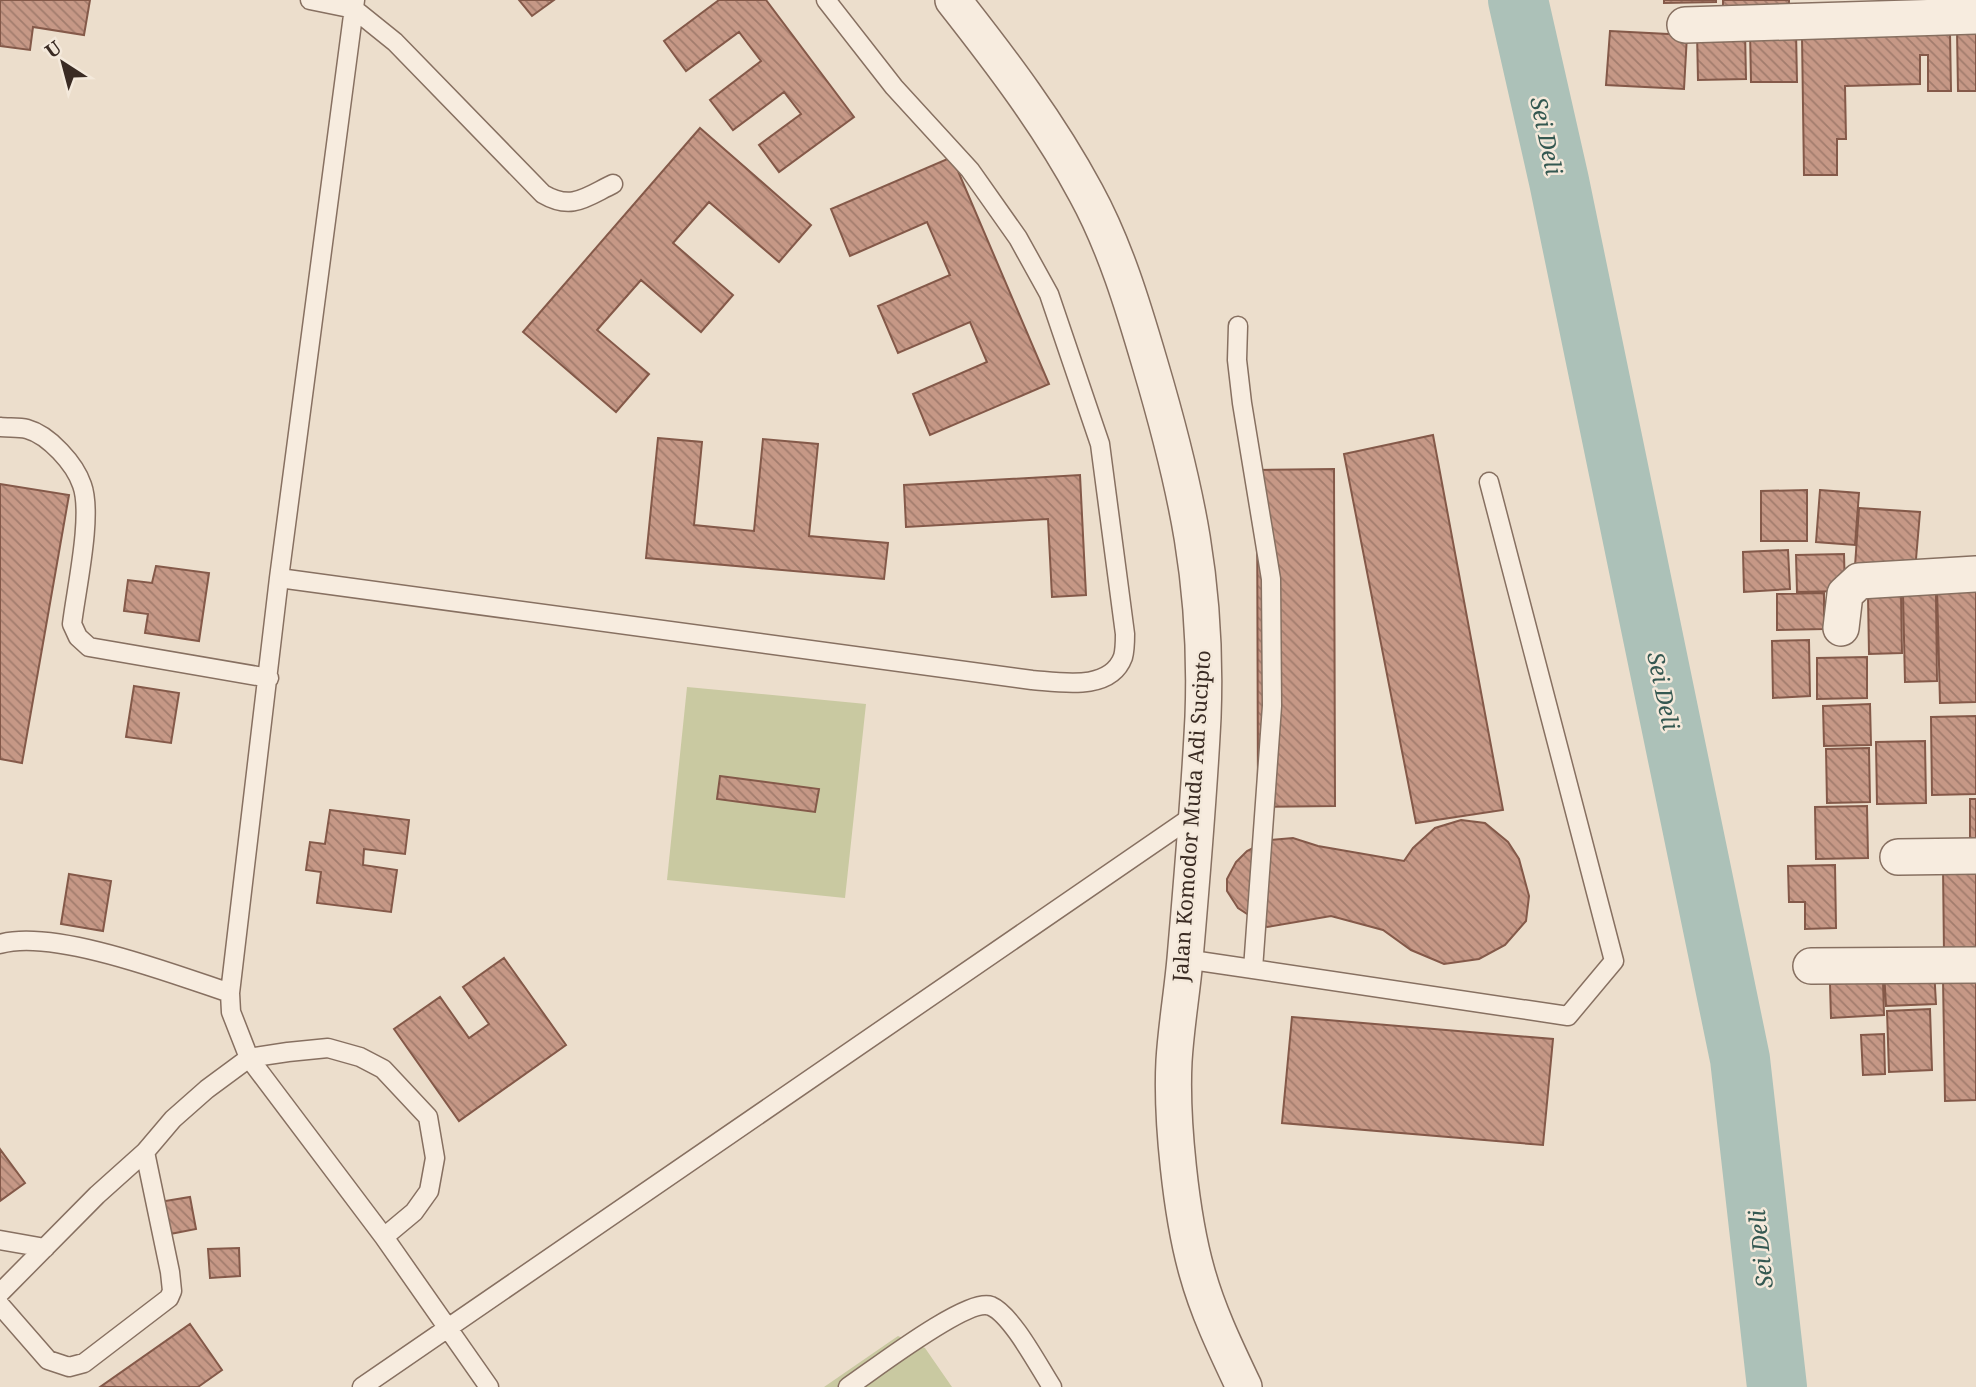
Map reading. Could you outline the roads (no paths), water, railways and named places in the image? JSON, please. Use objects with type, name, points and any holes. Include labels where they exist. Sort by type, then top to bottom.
[{"type":"street","name":"Jalan Komodor Muda Adi Sucipto","points":[[953,0],[1007,69],[1087,194],[1114,256],[1138,324],[1180,465],[1194,536],[1203,619],[1203,717],[1185,958],[1174,1063],[1185,1214],[1196,1271],[1216,1326],[1244,1387]]},
{"type":"street","points":[[1685,25],[1976,16]]},
{"type":"street","points":[[1841,628],[1845,594],[1859,581],[1976,573]]},
{"type":"street","points":[[1898,857],[1976,856]]},
{"type":"street","points":[[1811,965],[1976,965]]},
{"type":"lane","points":[[310,0],[354,5],[395,42],[543,194],[563,204],[576,202],[613,184]]},
{"type":"lane","points":[[279,578],[1032,680],[1073,684],[1096,680],[1111,671],[1123,657],[1125,634],[1100,444],[1049,294],[1018,238],[970,170],[894,88],[826,0]]},
{"type":"lane","points":[[354,5],[279,578],[230,993],[231,1012],[249,1058],[384,1237],[489,1387]]},
{"type":"lane","points":[[1238,326],[1237,360],[1242,403],[1271,579],[1272,706],[1252,969]]},
{"type":"lane","points":[[0,427],[28,429],[47,441],[68,460],[83,485],[85,516],[72,624],[78,637],[89,647],[269,678]]},
{"type":"lane","points":[[1185,958],[1568,1016],[1614,961],[1489,482]]},
{"type":"lane","points":[[362,1387],[1196,814]]},
{"type":"lane","points":[[0,944],[45,943],[102,951],[230,993]]},
{"type":"lane","points":[[0,1293],[145,1152],[173,1119],[249,1058],[328,1048],[360,1057],[383,1069],[428,1117],[435,1158],[429,1191],[414,1212],[384,1237]]},
{"type":"lane","points":[[0,1305],[48,1360],[69,1367],[84,1363],[169,1298],[172,1291],[170,1272],[145,1152]]},
{"type":"lane","points":[[0,1240],[45,1248]]},
{"type":"lane","points":[[848,1387],[957,1313],[984,1305],[992,1307],[1012,1327],[1052,1387]]},
{"type":"waterway","name":"Sei Deli","points":[[1518,0],[1559,181],[1740,1059],[1777,1387]]}]
